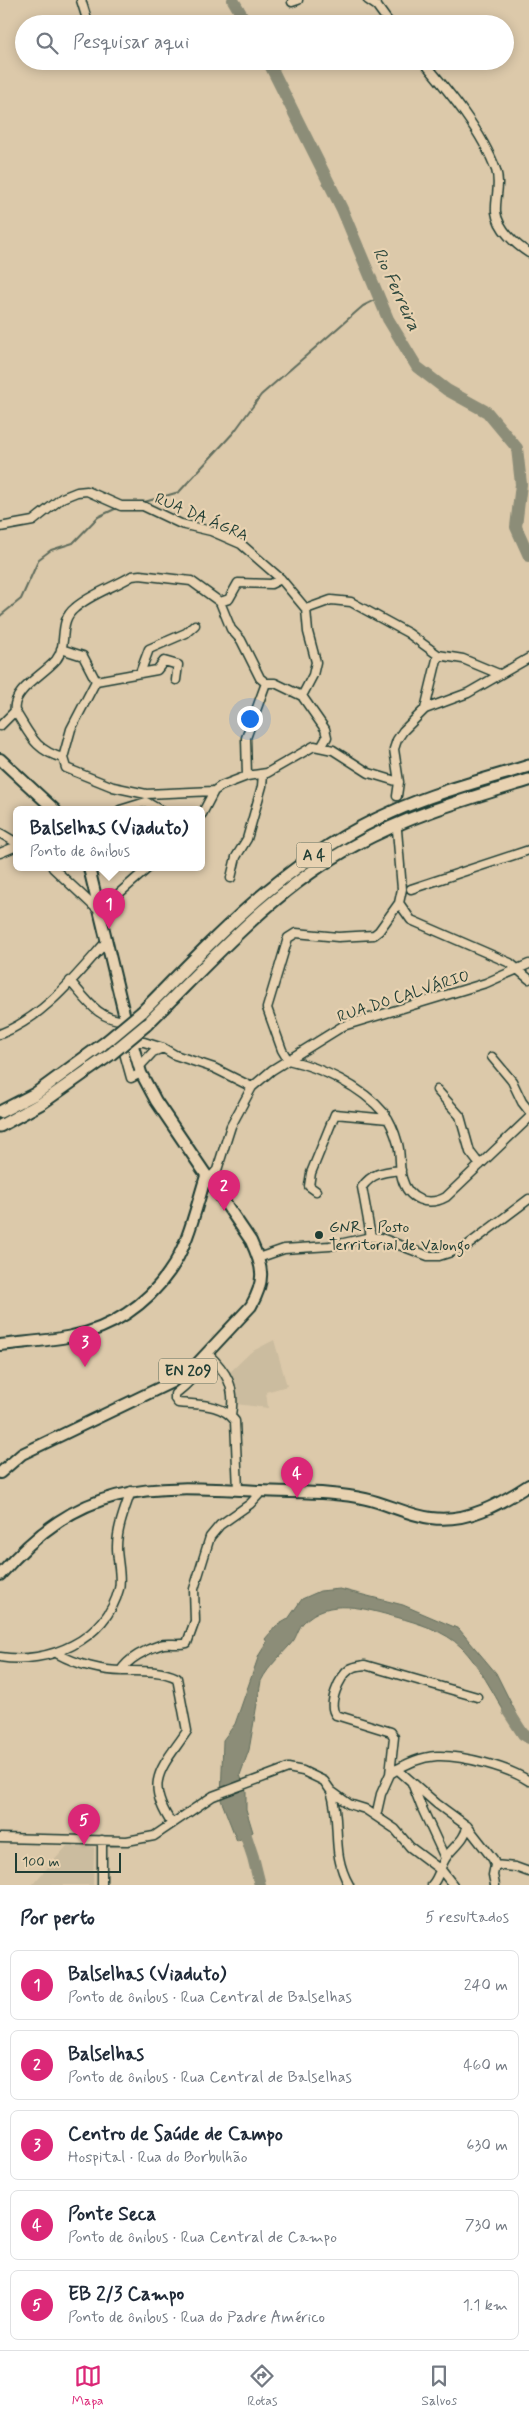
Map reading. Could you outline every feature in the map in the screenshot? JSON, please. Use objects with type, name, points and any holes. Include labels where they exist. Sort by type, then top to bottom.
[{"type":"highway","name":"A 4","points":[[0,1112],[35,1094],[106,1042],[142,1012],[246,907],[295,868],[347,834],[392,811],[450,790],[529,766]]},
{"type":"highway","name":"A 4","points":[[0,1126],[42,1103],[111,1054],[146,1025],[254,918],[303,878],[353,845],[394,825],[460,801],[529,780]]},
{"type":"main road","points":[[0,759],[51,806]]},
{"type":"main road","name":"EN 209","points":[[0,1473],[22,1454],[172,1382],[194,1366],[252,1306],[258,1294],[262,1278],[258,1258],[251,1242],[156,1101],[140,1070],[120,1020],[106,942],[89,871]]},
{"type":"main road","points":[[196,1206],[212,1184]]},
{"type":"main road","points":[[0,1345],[74,1336],[103,1327],[131,1312],[170,1272],[196,1206],[212,1184]]},
{"type":"main road","points":[[0,1575],[37,1536],[62,1518],[92,1503],[131,1491],[158,1488],[238,1490],[365,1499],[432,1518],[471,1516],[499,1504],[529,1485]]},
{"type":"street","points":[[81,0],[86,15]]},
{"type":"street","points":[[368,0],[380,3],[386,15]]},
{"type":"street","points":[[430,70],[458,103],[473,126],[496,170],[498,181],[496,213],[501,224],[516,245],[529,253]]},
{"type":"street","name":"RUA DA ÁGRA","points":[[0,527],[33,521],[62,498],[77,492],[87,491],[121,506],[143,506],[181,524],[211,531],[241,544],[281,579],[306,609]]},
{"type":"street","points":[[63,758],[48,754],[38,747],[15,711],[13,702],[17,695],[46,672],[61,653],[63,624],[66,616],[75,608],[132,576],[140,575],[191,581],[220,602],[228,624],[241,640],[260,678],[266,683],[275,683],[302,696],[325,729],[327,737],[322,746]]},
{"type":"street","points":[[220,602],[229,599],[238,583],[271,584],[281,579]]},
{"type":"street","points":[[302,696],[313,675],[316,662],[308,632],[306,609],[331,600],[351,602],[408,633],[438,655],[463,659],[499,674]]},
{"type":"street","points":[[140,673],[149,649],[186,633],[194,625]]},
{"type":"street","points":[[62,649],[83,656],[96,681]]},
{"type":"street","points":[[426,709],[438,655]]},
{"type":"street","points":[[398,796],[399,782],[394,750],[396,740],[426,709],[468,693],[529,658]]},
{"type":"street","points":[[96,681],[157,670],[164,661],[178,665],[176,680]]},
{"type":"street","points":[[96,681],[71,729],[63,758],[66,768],[146,798],[155,806]]},
{"type":"street","points":[[248,776],[246,738],[266,683]]},
{"type":"street","points":[[0,726],[15,711]]},
{"type":"street","points":[[129,806],[146,798],[214,791],[227,783],[248,776],[263,774],[314,746],[322,746],[370,773],[399,782]]},
{"type":"street","points":[[231,878],[236,856],[248,839],[262,786],[263,774]]},
{"type":"street","points":[[205,808],[214,791]]},
{"type":"street","points":[[397,830],[402,889],[399,902],[380,931],[374,935],[338,937],[296,933],[288,938],[267,1008],[282,1050],[288,1060],[349,1084],[388,1119],[398,1145],[401,1170],[407,1189],[415,1199],[429,1203],[446,1196],[529,1118]]},
{"type":"street","points":[[0,833],[13,842]]},
{"type":"street","points":[[0,852],[13,846]]},
{"type":"street","points":[[411,889],[529,850]]},
{"type":"street","points":[[56,871],[99,912],[145,871]]},
{"type":"street","points":[[399,902],[411,920],[510,963],[529,979]]},
{"type":"street","points":[[0,1034],[15,1028],[32,1017],[70,981],[106,942]]},
{"type":"street","name":"RUA DO CALVÁRIO","points":[[212,1184],[231,1126],[252,1087],[272,1070],[343,1026],[486,983],[529,964]]},
{"type":"street","points":[[70,981],[104,1017],[120,1020],[131,1078],[140,1070],[153,1052],[163,1048]]},
{"type":"street","points":[[132,1046],[138,1042],[144,1042],[163,1048],[175,1055],[214,1068],[252,1087]]},
{"type":"street","points":[[492,1057],[512,1080],[522,1102],[529,1111]]},
{"type":"street","points":[[437,1090],[460,1116],[470,1152],[480,1165]]},
{"type":"street","points":[[316,1191],[309,1186],[311,1173],[335,1114],[388,1119]]},
{"type":"street","points":[[371,1237],[362,1186],[369,1177],[378,1172],[401,1170]]},
{"type":"street","points":[[258,1258],[284,1249],[330,1246],[371,1237],[380,1238],[428,1256],[451,1254],[464,1248],[529,1199]]},
{"type":"street","points":[[207,1353],[228,1377],[233,1403],[231,1415]]},
{"type":"street","points":[[194,1366],[195,1373],[190,1381],[175,1394],[175,1399],[178,1403],[209,1406],[231,1415],[235,1421],[237,1437],[238,1490]]},
{"type":"street","points":[[0,1657],[30,1660],[58,1654],[89,1634],[108,1614],[119,1588],[117,1546],[120,1526],[131,1491]]},
{"type":"street","points":[[121,1671],[125,1663],[161,1644],[181,1645],[188,1643],[195,1621],[194,1589],[210,1538],[220,1524],[250,1504],[262,1491]]},
{"type":"street","points":[[58,1654],[66,1659],[102,1669],[140,1671],[170,1675],[177,1678],[187,1731],[160,1771],[156,1782],[158,1798],[172,1824]]},
{"type":"street","points":[[376,1816],[381,1794],[390,1774],[394,1736],[391,1732],[336,1715],[332,1711],[332,1705],[342,1677],[348,1670],[365,1665],[477,1697]]},
{"type":"street","points":[[390,1774],[397,1769],[424,1758],[438,1756],[494,1765],[514,1771],[529,1781]]},
{"type":"street","points":[[0,1838],[127,1841],[154,1836],[213,1796],[272,1772],[288,1768],[303,1771],[324,1781],[331,1791],[337,1807],[336,1842],[342,1868],[349,1885]]},
{"type":"street","points":[[397,1769],[467,1826],[493,1859],[495,1865],[493,1875],[495,1885]]},
{"type":"street","points":[[412,1783],[420,1806],[445,1858]]},
{"type":"street","points":[[331,1791],[348,1804],[366,1809],[395,1829],[410,1847],[442,1871],[453,1885]]},
{"type":"street","points":[[337,1807],[348,1804]]},
{"type":"street","points":[[432,1885],[442,1871],[445,1858],[466,1834],[467,1826]]},
{"type":"street","points":[[102,1840],[102,1885]]},
{"type":"street","points":[[495,1865],[515,1867],[529,1872]]},
{"type":"shaded area","points":[[274,1340],[287,1386],[266,1392],[268,1408],[236,1404],[232,1386],[234,1381],[229,1373],[251,1352]]},
{"type":"shaded area","points":[[340,1589],[403,1605],[459,1629],[496,1673],[521,1723],[513,1727],[475,1664],[455,1641],[447,1636],[404,1619],[360,1608],[336,1607],[324,1610],[313,1615],[303,1623],[294,1640],[261,1681],[249,1750],[240,1775],[246,1791],[246,1809],[253,1832],[237,1841],[221,1800],[223,1740],[235,1724],[259,1655],[267,1642],[265,1639],[276,1626],[288,1619],[302,1599],[320,1591]]},
{"type":"shaded area","points":[[67,1846],[92,1846],[94,1848],[93,1885],[32,1885]]},
{"type":"waterway","name":"Rio Ferreira","points":[[233,0],[242,15]]},
{"type":"waterway","name":"Rio Ferreira","points":[[272,70],[342,209],[388,319],[417,367],[447,390],[487,412],[517,448],[521,484],[516,527],[529,556]]},
{"type":"waterway","points":[[141,503],[179,492],[234,432],[261,395],[363,306],[379,298]]},
{"type":"waterway","points":[[0,616],[21,599],[39,559],[51,550],[73,543],[98,517],[119,507]]},
{"type":"waterway","name":"Rio Ferreira","points":[[508,1711],[523,1734],[529,1738]]},
{"type":"waterway","name":"Rio Ferreira","points":[[241,1821],[260,1885]]},
{"type":"tunnel","points":[[397,796],[397,828]]},
{"type":"place","name":"Balselhas (Viaduto)","points":[[109,929]]},
{"type":"place","name":"Balselhas","points":[[224,1211]]},
{"type":"place","name":"GNR - Posto Territorial de Valongo","points":[[319,1235]]},
{"type":"place","name":"Centro de Saúde de Campo","points":[[85,1367]]},
{"type":"place","name":"Ponte Seca","points":[[297,1498]]},
{"type":"place","name":"EB 2/3 Campo","points":[[84,1845]]}]
